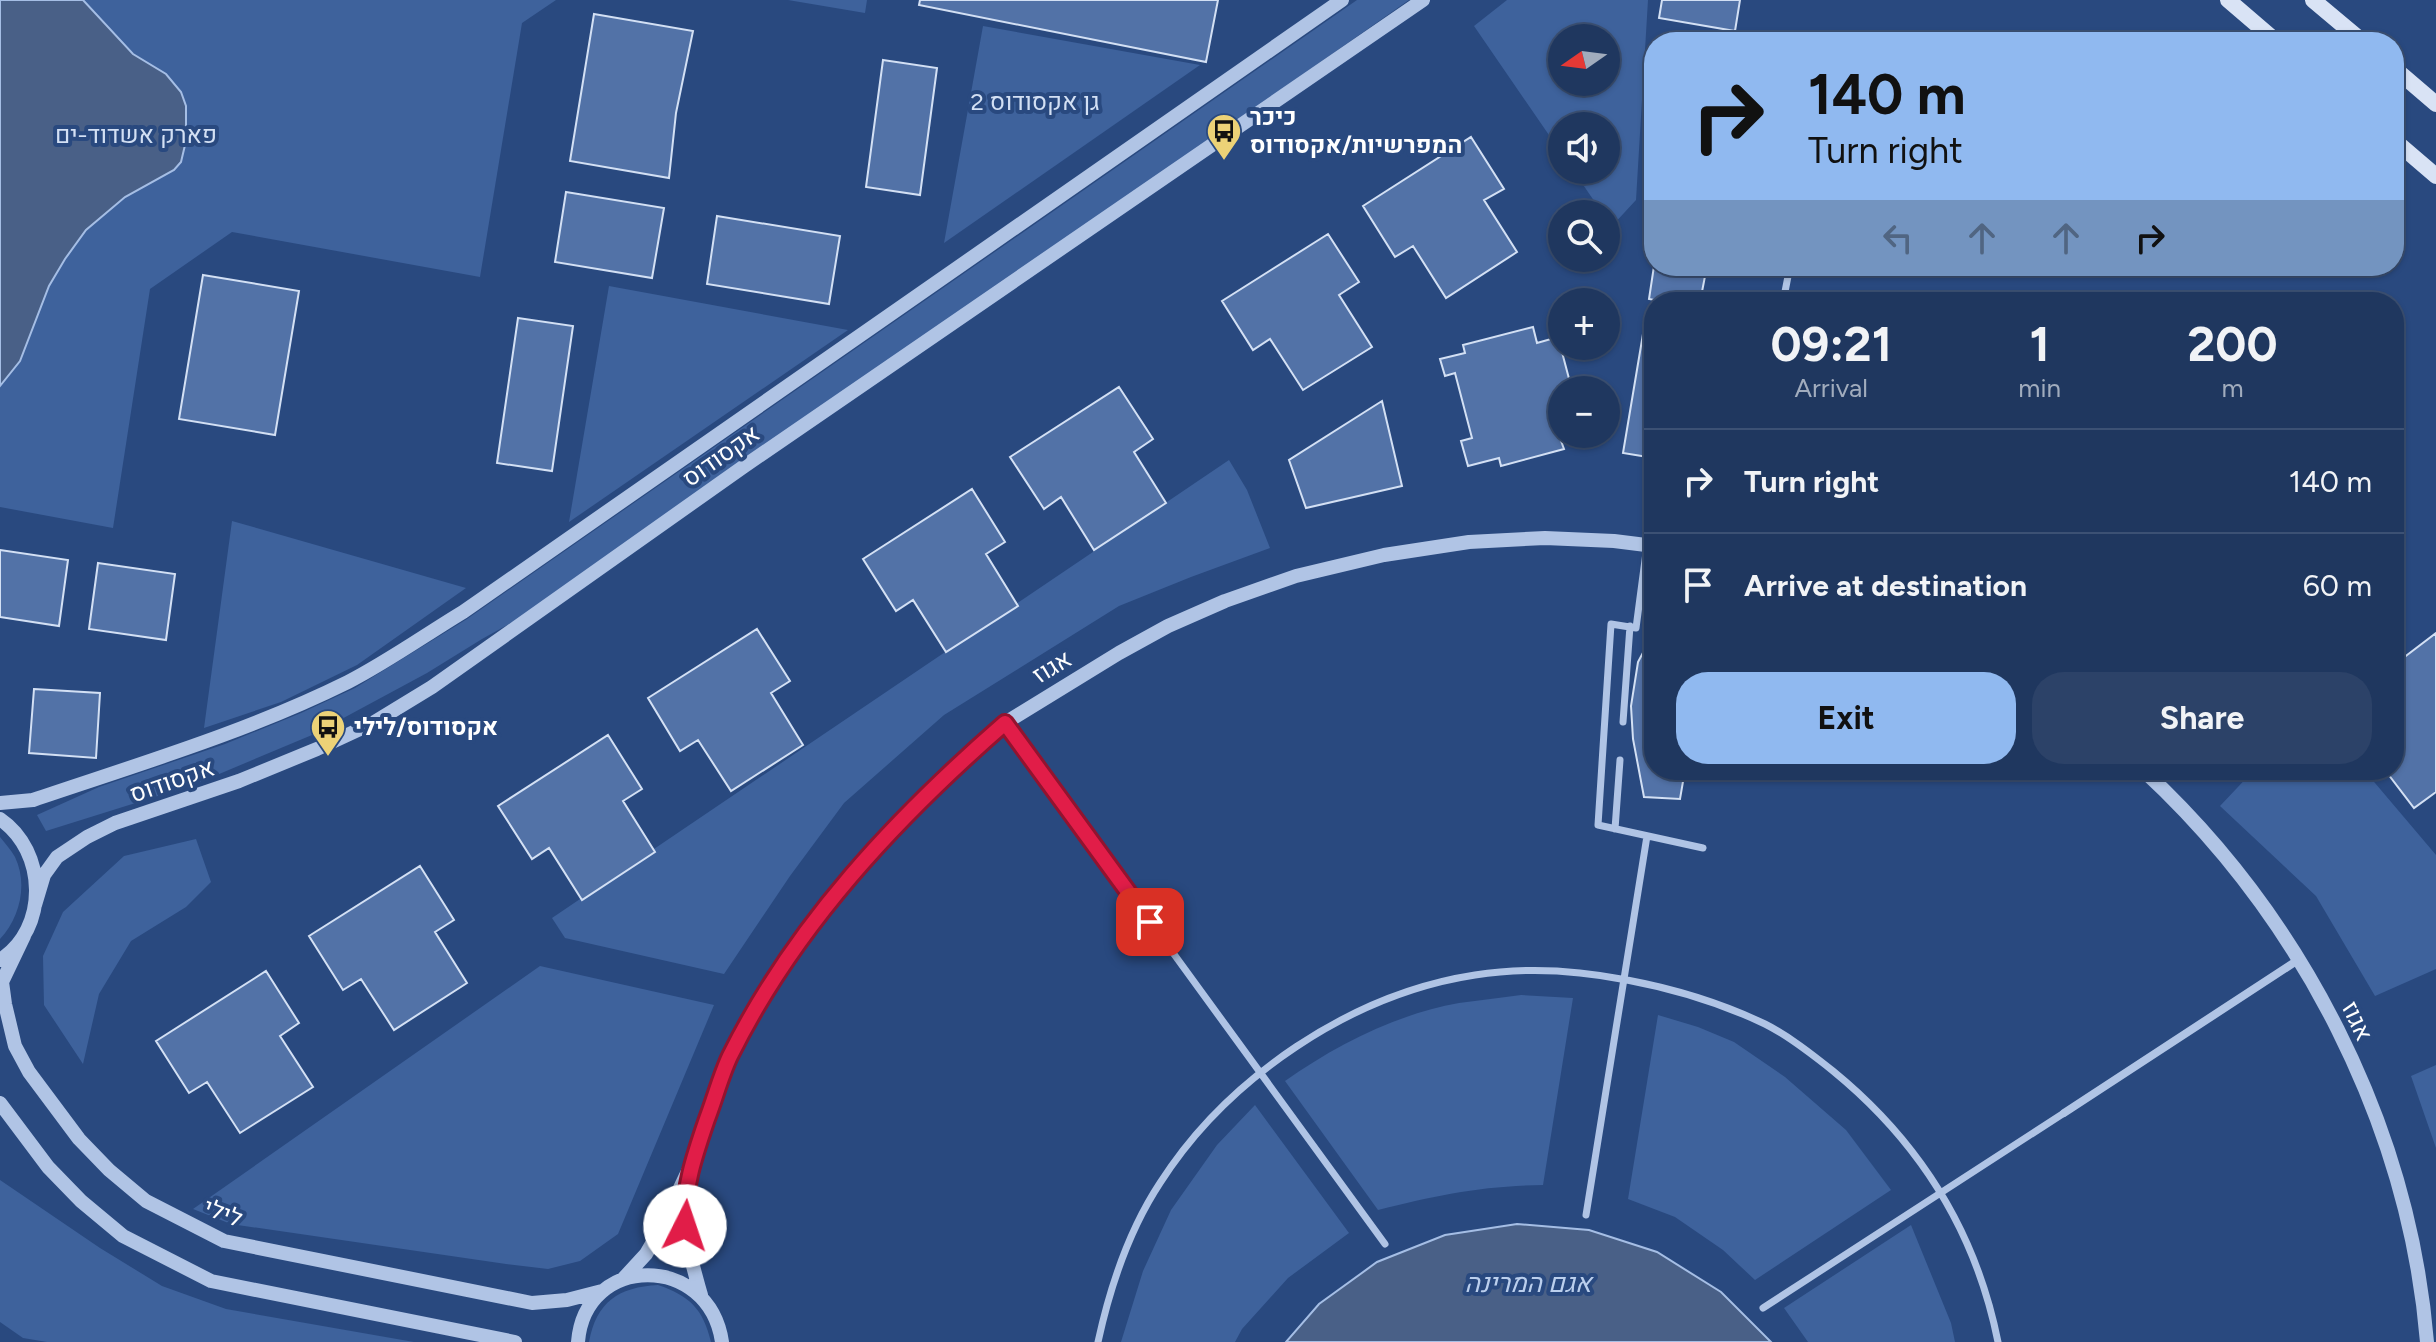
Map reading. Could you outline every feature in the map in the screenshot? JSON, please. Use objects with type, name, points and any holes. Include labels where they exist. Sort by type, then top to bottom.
[{"type":"main road","points":[[2228,0],[2265,32]]},
{"type":"main road","points":[[2313,0],[2351,32]]},
{"type":"main road","points":[[2404,77],[2436,104]]},
{"type":"main road","points":[[2404,149],[2436,176]]},
{"type":"street","name":"אקסודוס","points":[[0,803],[33,800],[222,736],[298,705],[362,673],[463,612],[1342,0]]},
{"type":"street","name":"אקסודוס","points":[[24,936],[44,875],[57,857],[115,823],[239,781],[317,749],[373,723],[432,687],[756,458],[1423,0]]},
{"type":"street","name":"אגוז","points":[[623,1279],[646,1254],[691,1165],[729,1058],[776,975],[866,857],[903,817],[1005,723],[1168,626],[1225,601],[1296,576],[1384,555],[1469,542],[1545,538],[1644,545]]},
{"type":"street","points":[[1644,584],[1636,628],[1611,624],[1598,825],[1703,848]]},
{"type":"street","points":[[1623,722],[1630,626]]},
{"type":"street","points":[[1005,723],[1385,1244]]},
{"type":"street","points":[[1615,829],[1620,760]]},
{"type":"street","name":"אגוז","points":[[2153,780],[2198,825],[2237,872],[2325,1002],[2380,1130],[2410,1229],[2427,1342]]},
{"type":"street","points":[[0,819],[10,826],[27,849],[36,876],[35,905]]},
{"type":"street","points":[[1586,1215],[1647,836]]},
{"type":"street","points":[[0,960],[24,936]]},
{"type":"street","name":"לילי","points":[[24,936],[2,982],[15,1046],[29,1072],[79,1139],[146,1201],[224,1241],[532,1303],[567,1300],[602,1291]]},
{"type":"street","points":[[1763,1308],[2298,960]]},
{"type":"street","points":[[1098,1342],[1113,1286],[1134,1230],[1158,1185],[1199,1132],[1261,1074],[1325,1027],[1378,1001],[1475,975],[1532,970],[1590,973],[1624,979],[1669,988],[1720,1005],[1768,1025],[1865,1097],[1905,1141],[1941,1192],[1968,1243],[1990,1301],[1998,1342]]},
{"type":"street","points":[[0,1103],[48,1167],[92,1210],[123,1236],[211,1281],[515,1342]]},
{"type":"street","name":"אגוז","points":[[691,1165],[684,1208],[686,1243],[701,1295],[712,1310],[722,1342]]},
{"type":"street","points":[[578,1342],[579,1329],[588,1308],[602,1291],[623,1279],[643,1274],[664,1275],[684,1283],[701,1295]]},
{"type":"green space","name":"פארק אשדוד-ים","points":[[0,0],[556,0],[522,23],[480,277],[232,232],[150,289],[113,528],[0,507]]},
{"type":"green space","points":[[788,0],[867,0],[865,13]]},
{"type":"green space","points":[[1357,0],[1409,0],[563,594],[312,735],[193,785],[46,831],[37,815],[99,787],[225,744],[301,713],[355,688],[467,619]]},
{"type":"green space","points":[[1507,0],[1648,0],[1636,200],[1620,217],[1620,200],[1593,200],[1583,184],[1620,184],[1620,112],[1548,112],[1548,134],[1474,26]]},
{"type":"green space","name":"גן אקסודוס 2","points":[[983,26],[1200,65],[944,243]]},
{"type":"green space","points":[[609,286],[848,330],[569,522]]},
{"type":"green space","points":[[1229,460],[1247,490],[1270,548],[1119,606],[944,715],[844,803],[724,974],[565,938],[552,918]]},
{"type":"green space","points":[[232,521],[466,588],[357,665],[281,702],[204,728]]},
{"type":"green space","points":[[2245,780],[2372,780],[2436,855],[2436,969],[2375,996],[2316,896],[2220,806]]},
{"type":"green space","points":[[0,837],[15,857],[21,889],[13,921],[0,939]]},
{"type":"green space","points":[[196,839],[211,882],[186,907],[131,941],[99,994],[83,1064],[44,1005],[43,956],[63,912],[124,856]]},
{"type":"green space","points":[[540,966],[714,1005],[618,1234],[580,1261],[548,1269],[506,1264],[231,1224],[193,1209]]},
{"type":"green space","points":[[1521,995],[1573,998],[1543,1185],[1460,1192],[1378,1210],[1285,1081],[1346,1043],[1390,1023],[1459,1003]]},
{"type":"green space","points":[[1658,1015],[1734,1042],[1785,1077],[1846,1130],[1891,1190],[1755,1280],[1723,1250],[1675,1217],[1628,1199]]},
{"type":"green space","points":[[2436,1065],[2436,1148],[2411,1076]]},
{"type":"green space","points":[[1255,1105],[1349,1233],[1288,1278],[1242,1329],[1235,1342],[1121,1342],[1143,1271],[1171,1210],[1217,1145]]},
{"type":"green space","points":[[0,1180],[162,1286],[226,1309],[414,1342],[47,1342],[23,1338],[0,1322]]},
{"type":"green space","points":[[1911,1225],[1951,1323],[1955,1342],[1808,1342],[1784,1308]]},
{"type":"green space","points":[[658,1285],[694,1305],[704,1321],[711,1342],[589,1342],[597,1316],[612,1299],[632,1289]]},
{"type":"water","points":[[0,0],[83,0],[133,54],[166,74],[181,92],[186,106],[186,141],[181,162],[174,170],[125,197],[86,230],[49,286],[20,361],[0,386]]},
{"type":"water","name":"אגם המרינה","points":[[1517,1224],[1589,1230],[1657,1252],[1721,1292],[1771,1342],[1286,1342],[1319,1304],[1377,1262],[1445,1235]]},
{"type":"building","points":[[920,0],[1218,0],[1206,62],[919,5]]},
{"type":"building","points":[[1662,0],[1740,0],[1735,31],[1659,18]]},
{"type":"building","points":[[594,14],[693,31],[676,113],[669,178],[570,161]]},
{"type":"building","points":[[883,60],[937,68],[920,195],[866,187]]},
{"type":"building","points":[[1471,137],[1504,189],[1484,200],[1517,252],[1446,298],[1413,246],[1395,257],[1363,206]]},
{"type":"building","points":[[566,192],[664,208],[652,278],[555,262]]},
{"type":"building","points":[[717,216],[840,236],[829,304],[707,284]]},
{"type":"building","points":[[1328,234],[1359,282],[1339,295],[1372,347],[1303,390],[1270,339],[1253,350],[1222,301]]},
{"type":"building","points":[[203,275],[299,291],[275,435],[179,419]]},
{"type":"building","points":[[1652,276],[1705,276],[1702,292],[1650,292]]},
{"type":"building","points":[[518,318],[573,326],[552,471],[497,463]]},
{"type":"building","points":[[1533,327],[1537,343],[1548,340],[1548,360],[1564,360],[1568,376],[1548,376],[1548,448],[1564,449],[1501,466],[1499,458],[1468,466],[1461,441],[1472,438],[1455,373],[1445,376],[1440,359],[1465,353],[1463,345]]},
{"type":"building","points":[[1644,328],[1644,456],[1623,453]]},
{"type":"building","points":[[1119,387],[1153,439],[1134,452],[1166,503],[1094,550],[1061,497],[1044,509],[1010,457]]},
{"type":"building","points":[[1382,401],[1402,486],[1306,508],[1289,460]]},
{"type":"building","points":[[972,489],[1005,542],[986,554],[1018,606],[946,652],[913,600],[896,611],[863,559]]},
{"type":"building","points":[[0,550],[68,560],[59,626],[0,617]]},
{"type":"building","points":[[98,563],[175,574],[166,640],[89,629]]},
{"type":"building","points":[[757,629],[790,681],[771,693],[803,745],[731,791],[698,740],[680,751],[648,698]]},
{"type":"building","points":[[2436,633],[2436,792],[2414,808],[2393,780],[2404,780],[2404,657]]},
{"type":"building","points":[[1644,651],[1644,780],[1683,780],[1680,799],[1644,797],[1633,739],[1631,706],[1638,662]]},
{"type":"building","points":[[34,689],[100,693],[96,758],[29,753]]},
{"type":"building","points":[[608,735],[642,789],[623,801],[655,852],[582,900],[549,848],[532,859],[498,806]]},
{"type":"building","points":[[420,866],[454,920],[435,932],[467,983],[394,1030],[361,979],[343,990],[309,936]]},
{"type":"building","points":[[266,971],[299,1023],[280,1036],[313,1087],[240,1133],[207,1082],[189,1093],[156,1041]]},
{"type":"place","name":"כיכר המפרשיות/אקסודוס","points":[[1224,162]]},
{"type":"place","name":"אקסודוס/לילי","points":[[328,758]]},
{"type":"route","points":[[685,1226],[684,1208],[691,1165],[729,1058],[776,975],[866,857],[913,807],[1005,723],[1150,922]]}]
